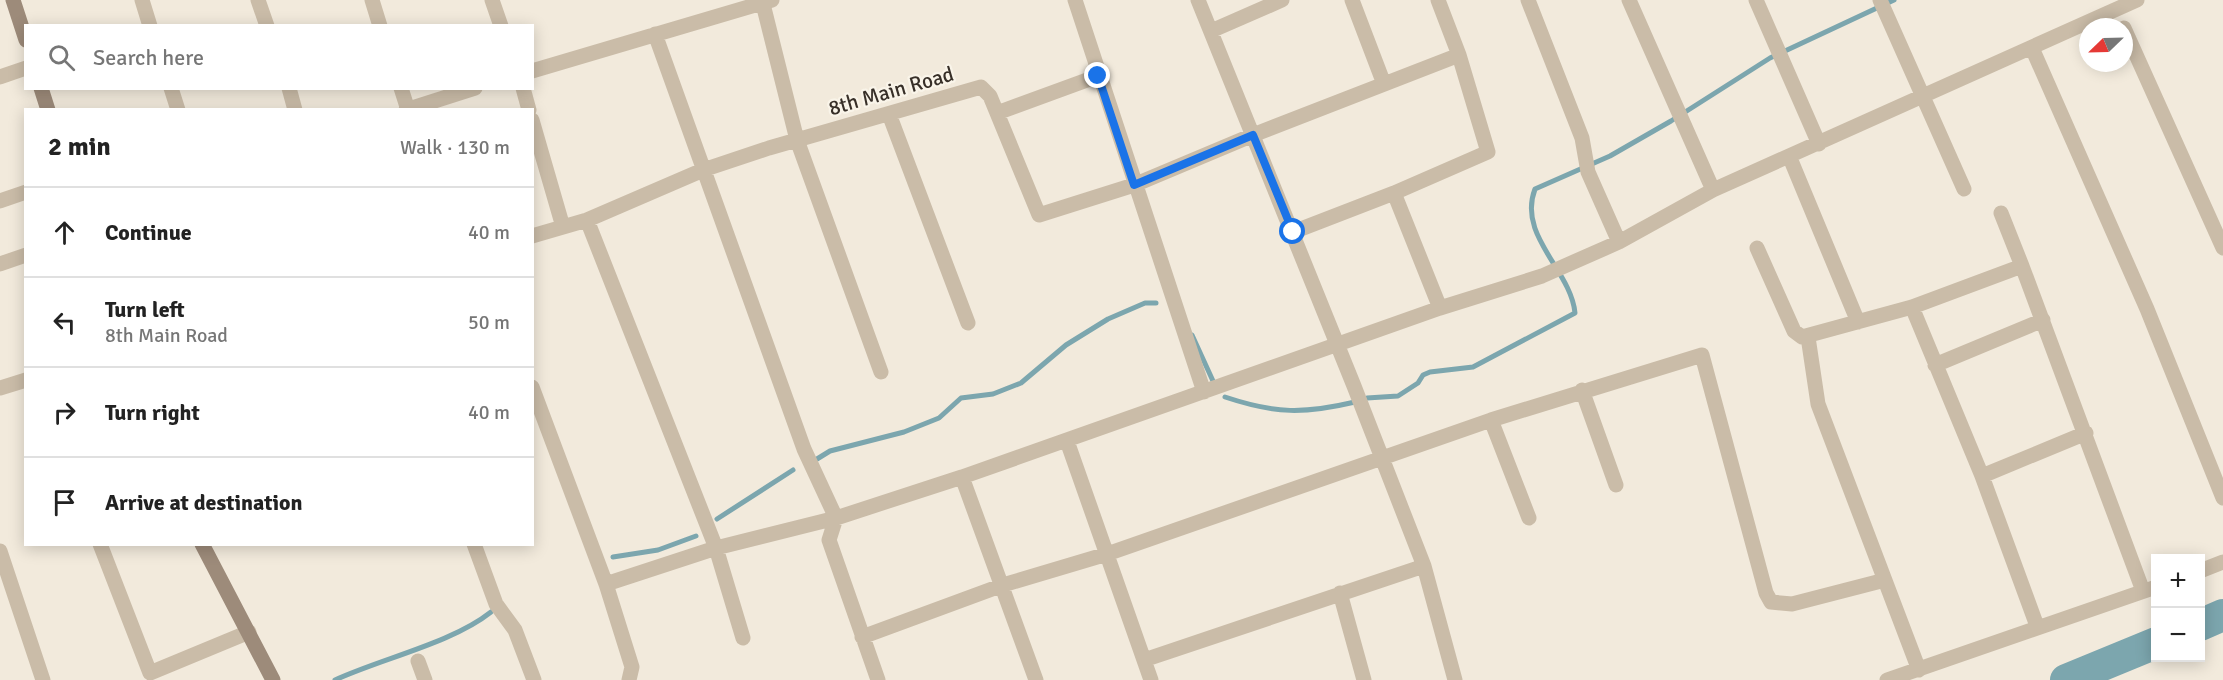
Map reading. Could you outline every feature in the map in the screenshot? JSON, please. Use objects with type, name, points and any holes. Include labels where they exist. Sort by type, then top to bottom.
[{"type":"main road","points":[[13,0],[24,34]]},
{"type":"main road","points":[[42,90],[47,108]]},
{"type":"main road","points":[[203,546],[273,680]]},
{"type":"street","points":[[141,0],[149,24]]},
{"type":"street","points":[[258,0],[266,24]]},
{"type":"street","points":[[372,0],[379,24]]},
{"type":"street","points":[[492,0],[500,24]]},
{"type":"street","points":[[1075,0],[1098,76],[1204,392]]},
{"type":"street","points":[[1198,0],[1365,412],[1424,566],[1455,680]]},
{"type":"street","points":[[1210,31],[1282,0]]},
{"type":"street","points":[[1352,0],[1384,84]]},
{"type":"street","points":[[1293,232],[1394,193],[1488,152],[1459,55],[1438,0]]},
{"type":"street","points":[[1528,0],[1582,138],[1588,171],[1619,242]]},
{"type":"street","points":[[1629,0],[1713,190]]},
{"type":"street","points":[[1756,0],[1818,144]]},
{"type":"street","points":[[606,584],[716,548],[836,518],[962,477],[1440,308],[1542,276],[1619,242],[1713,190],[1790,158],[2137,0]]},
{"type":"street","points":[[534,70],[766,1],[797,140],[881,372]]},
{"type":"street","points":[[1882,5],[1964,189]]},
{"type":"street","points":[[2116,10],[2120,18]]},
{"type":"street","points":[[655,34],[804,449],[836,518],[829,540],[878,680]]},
{"type":"street","points":[[2032,48],[2147,309],[2223,498]]},
{"type":"street","points":[[2133,48],[2223,248]]},
{"type":"street","name":"8th Main Road","points":[[534,235],[587,220],[703,170],[797,140],[981,87],[990,96],[1039,215],[1134,185],[1253,135],[1459,55]]},
{"type":"street","points":[[0,77],[24,69]]},
{"type":"street","points":[[997,113],[1098,76]]},
{"type":"street","points":[[172,90],[177,108]]},
{"type":"street","points":[[290,90],[294,108]]},
{"type":"street","points":[[402,90],[407,108]]},
{"type":"street","points":[[410,108],[469,90]]},
{"type":"street","points":[[524,90],[529,108]]},
{"type":"street","points":[[889,114],[968,323]]},
{"type":"street","points":[[534,127],[563,227]]},
{"type":"street","points":[[1790,158],[1858,322]]},
{"type":"street","points":[[0,201],[24,193]]},
{"type":"street","points":[[1394,193],[1440,308]]},
{"type":"street","points":[[1887,680],[2149,589],[2001,213]]},
{"type":"street","points":[[587,220],[716,548],[743,638]]},
{"type":"street","points":[[1757,248],[1794,331],[1802,337],[1912,307],[2022,266]]},
{"type":"street","points":[[0,264],[24,256]]},
{"type":"street","points":[[1912,307],[1982,476],[2037,626]]},
{"type":"street","points":[[1935,366],[2043,320]]},
{"type":"street","points":[[1808,337],[1818,404],[1919,670]]},
{"type":"street","points":[[862,637],[1003,585],[1107,554],[1491,420],[1701,355],[1766,594],[1771,602],[1779,605],[1792,604],[1885,580]]},
{"type":"street","points":[[0,388],[24,381]]},
{"type":"street","points":[[1582,390],[1616,485]]},
{"type":"street","points":[[534,392],[606,584],[632,667],[629,680]]},
{"type":"street","points":[[1491,420],[1529,518]]},
{"type":"street","points":[[1982,476],[2086,433]]},
{"type":"street","points":[[1067,441],[1151,680]]},
{"type":"street","points":[[962,477],[1003,585],[1035,680]]},
{"type":"street","points":[[101,546],[152,676],[249,632]]},
{"type":"street","points":[[475,546],[496,604],[515,630],[534,680]]},
{"type":"street","points":[[0,551],[43,680]]},
{"type":"street","points":[[2205,569],[2223,562]]},
{"type":"street","points":[[1144,660],[1424,566]]},
{"type":"street","points":[[1340,593],[1364,680]]},
{"type":"street","points":[[418,661],[425,680]]},
{"type":"waterway","points":[[1367,398],[1398,396],[1430,372],[1473,367],[1575,313],[1565,282],[1539,238],[1533,222],[1531,206],[1535,189],[1610,156],[1671,121],[1770,58],[1894,0]]},
{"type":"waterway","points":[[817,459],[830,451],[904,432],[939,418],[961,398],[993,394],[1021,383],[1066,345],[1108,319],[1145,303],[1156,303]]},
{"type":"waterway","points":[[1192,335],[1213,381]]},
{"type":"waterway","points":[[1225,397],[1260,407],[1290,410],[1320,409],[1355,402]]},
{"type":"waterway","points":[[717,519],[793,470]]},
{"type":"waterway","points":[[613,557],[658,550],[696,536]]},
{"type":"waterway","points":[[335,680],[457,633],[491,612]]},
{"type":"waterway","points":[[2205,623],[2223,615]]},
{"type":"waterway","points":[[2066,680],[2151,645]]},
{"type":"route","points":[[1098,76],[1134,185],[1253,135],[1293,232]]}]
